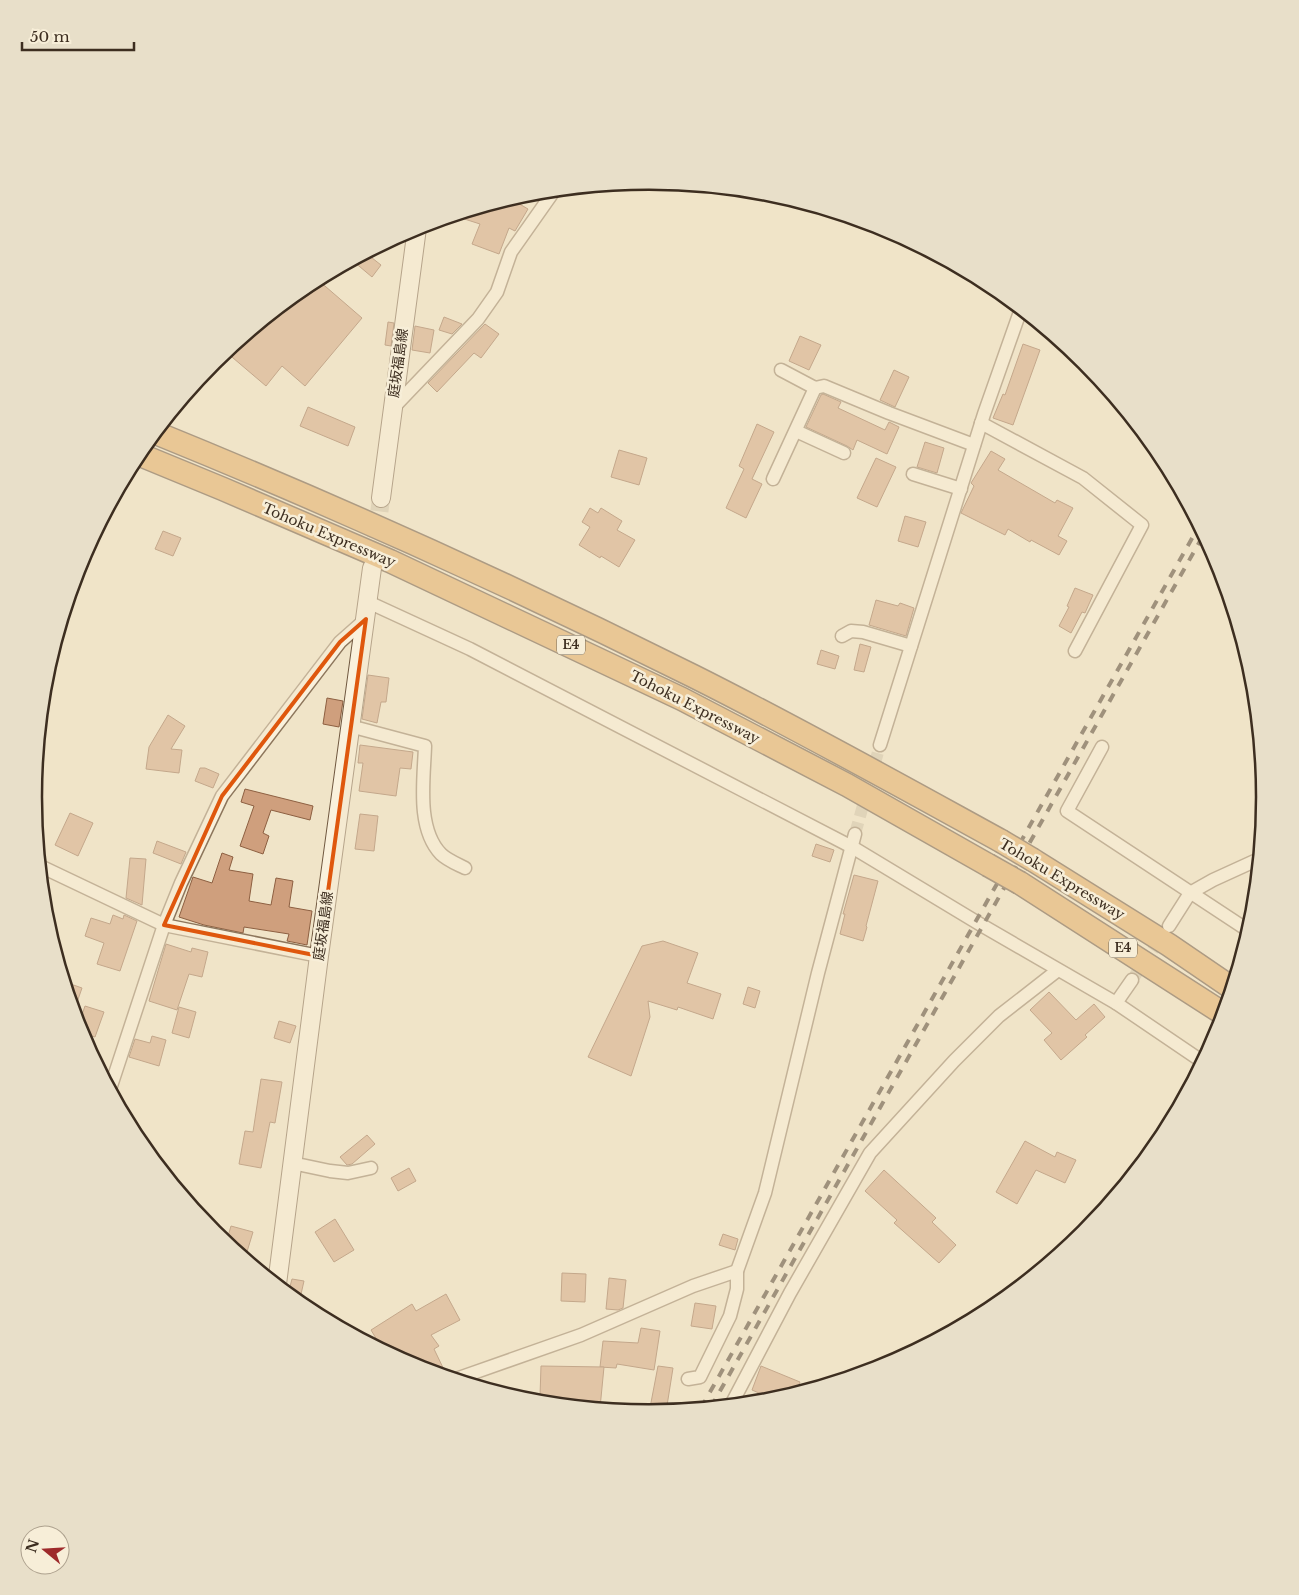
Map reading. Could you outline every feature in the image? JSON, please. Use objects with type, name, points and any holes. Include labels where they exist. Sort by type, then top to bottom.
[{"type":"highway","name":"Tohoku Expressway","points":[[162,436],[386,530],[537,600],[695,677],[856,761],[1001,841],[1169,945],[1227,984]]},
{"type":"highway","name":"Tohoku Expressway","points":[[147,458],[390,561],[682,699],[847,785],[988,865],[1218,1010]]},
{"type":"main road","name":"庭坂福島線","points":[[381,498],[416,238]]},
{"type":"main road","name":"庭坂福島線","points":[[278,1277],[372,568]]},
{"type":"street","points":[[392,409],[478,320],[497,292],[511,252],[547,200]]},
{"type":"street","points":[[880,745],[981,423],[1019,316]]},
{"type":"street","points":[[781,370],[815,388],[824,386],[974,445]]},
{"type":"street","points":[[774,479],[815,388]]},
{"type":"street","points":[[981,423],[1083,478],[1142,525],[1075,651]]},
{"type":"street","points":[[796,431],[844,453]]},
{"type":"street","points":[[913,474],[961,489]]},
{"type":"street","points":[[113,1080],[164,925],[181,883],[222,796],[340,642],[367,611],[470,649],[852,847],[1116,1003],[1197,1058]]},
{"type":"street","points":[[842,636],[851,631],[863,632],[911,646]]},
{"type":"street","points":[[350,726],[425,746],[425,824],[432,840],[442,854],[465,868]]},
{"type":"street","points":[[1102,747],[1067,811],[1243,927]]},
{"type":"street","points":[[688,1379],[700,1377],[730,1316],[737,1289],[737,1271],[765,1193],[818,973],[855,834]]},
{"type":"street","points":[[1169,926],[1190,892],[1253,862]]},
{"type":"street","points":[[47,869],[164,925],[319,956]]},
{"type":"street","points":[[735,1398],[790,1293],[870,1153],[954,1061],[999,1016],[1058,970]]},
{"type":"street","points":[[1116,1003],[1132,980]]},
{"type":"street","points":[[292,1163],[348,1173],[371,1168]]},
{"type":"street","points":[[466,1376],[582,1335],[694,1286],[737,1271]]},
{"type":"highlighted area","points":[[366,619],[319,956],[164,925],[222,796],[340,642]]},
{"type":"building","points":[[520,204],[528,209],[515,231],[509,228],[499,254],[472,244],[480,224],[466,219]]},
{"type":"building","points":[[372,258],[381,265],[372,277],[358,265]]},
{"type":"building","points":[[324,285],[362,318],[305,386],[282,366],[266,386],[232,357],[280,316],[312,293]]},
{"type":"building","points":[[444,317],[462,324],[452,334],[439,330]]},
{"type":"building","points":[[388,322],[394,323],[391,346],[385,345]]},
{"type":"building","points":[[485,324],[499,334],[481,358],[474,353],[437,392],[428,383]]},
{"type":"building","points":[[415,326],[434,330],[430,353],[412,350]]},
{"type":"building","points":[[800,336],[821,345],[809,370],[789,361]]},
{"type":"building","points":[[1023,344],[1040,350],[1013,425],[993,418],[1003,394],[1005,395]]},
{"type":"building","points":[[894,370],[909,377],[895,407],[880,400]]},
{"type":"building","points":[[823,394],[841,402],[838,408],[885,430],[889,422],[899,427],[887,454],[857,440],[853,450],[806,427]]},
{"type":"building","points":[[308,407],[355,427],[348,446],[300,426]]},
{"type":"building","points":[[757,424],[774,432],[752,479],[762,484],[746,518],[726,508],[744,469],[739,466]]},
{"type":"building","points":[[925,442],[944,448],[937,473],[917,467]]},
{"type":"building","points":[[619,450],[647,458],[639,485],[611,477]]},
{"type":"building","points":[[991,451],[1005,459],[998,470],[1055,503],[1057,500],[1073,508],[1058,536],[1067,541],[1059,555],[1031,540],[1030,542],[1008,529],[1005,535],[961,513],[974,486],[971,483]]},
{"type":"building","points":[[876,458],[896,467],[877,507],[857,498]]},
{"type":"building","points":[[590,508],[598,513],[601,508],[622,521],[617,530],[635,540],[619,567],[579,545],[590,527],[582,522]]},
{"type":"building","points":[[905,516],[926,522],[918,547],[898,541]]},
{"type":"building","points":[[163,531],[181,538],[173,556],[155,549]]},
{"type":"building","points":[[1075,588],[1093,595],[1085,613],[1082,612],[1071,633],[1059,626],[1069,607],[1067,606]]},
{"type":"building","points":[[876,600],[898,606],[900,603],[914,608],[906,636],[869,625]]},
{"type":"building","points":[[860,644],[871,647],[864,672],[854,670]]},
{"type":"building","points":[[821,650],[839,656],[835,669],[817,664]]},
{"type":"building","points":[[368,675],[389,678],[386,702],[381,702],[377,723],[362,719]]},
{"type":"building","points":[[327,698],[343,701],[339,727],[323,724]]},
{"type":"building","points":[[168,715],[185,726],[171,749],[182,750],[179,773],[146,769],[149,747]]},
{"type":"building","points":[[360,745],[413,752],[411,769],[400,768],[396,796],[359,791],[363,763],[358,763]]},
{"type":"building","points":[[200,768],[205,768],[219,774],[213,788],[195,781]]},
{"type":"building","points":[[245,789],[313,806],[310,820],[271,810],[263,833],[269,836],[263,854],[240,846],[254,806],[241,802]]},
{"type":"building","points":[[70,813],[93,823],[78,856],[55,845]]},
{"type":"building","points":[[360,814],[378,816],[374,851],[355,849]]},
{"type":"building","points":[[157,841],[186,852],[181,864],[153,853]]},
{"type":"building","points":[[816,844],[834,850],[830,862],[812,856]]},
{"type":"building","points":[[222,853],[233,857],[229,870],[253,874],[249,901],[271,905],[276,878],[293,881],[289,907],[312,911],[307,945],[287,941],[289,934],[244,927],[243,933],[204,925],[179,917],[193,877],[212,883]]},
{"type":"building","points":[[130,858],[146,859],[142,905],[126,898]]},
{"type":"building","points":[[854,875],[878,881],[863,941],[840,934],[845,914],[843,914]]},
{"type":"building","points":[[113,915],[123,919],[124,915],[137,921],[120,971],[97,964],[104,943],[85,936],[91,918],[110,924]]},
{"type":"building","points":[[663,941],[698,953],[687,983],[721,994],[713,1019],[678,1007],[677,1010],[648,1001],[650,1017],[631,1076],[588,1057],[642,946]]},
{"type":"building","points":[[166,944],[191,952],[192,948],[208,952],[202,977],[189,974],[177,1010],[149,1001]]},
{"type":"building","points":[[72,985],[82,988],[78,1000]]},
{"type":"building","points":[[748,987],[760,991],[755,1008],[743,1004]]},
{"type":"building","points":[[1049,992],[1076,1020],[1094,1004],[1105,1017],[1085,1035],[1087,1037],[1061,1060],[1044,1040],[1052,1033],[1030,1010]]},
{"type":"building","points":[[85,1006],[104,1012],[95,1037],[92,1036],[83,1013]]},
{"type":"building","points":[[179,1007],[196,1012],[189,1038],[172,1033]]},
{"type":"building","points":[[279,1021],[296,1026],[290,1043],[274,1038]]},
{"type":"building","points":[[152,1036],[166,1040],[159,1066],[129,1057],[135,1039],[150,1043]]},
{"type":"building","points":[[261,1079],[282,1082],[275,1123],[270,1122],[261,1168],[239,1164],[245,1131],[253,1132]]},
{"type":"building","points":[[367,1135],[375,1144],[352,1164],[347,1165],[340,1157]]},
{"type":"building","points":[[1025,1141],[1055,1157],[1057,1152],[1076,1160],[1065,1183],[1036,1170],[1017,1204],[996,1192]]},
{"type":"building","points":[[409,1168],[416,1181],[398,1191],[391,1178]]},
{"type":"building","points":[[884,1170],[936,1218],[932,1222],[956,1245],[939,1263],[894,1223],[897,1220],[865,1191]]},
{"type":"building","points":[[335,1219],[354,1250],[334,1262],[315,1232]]},
{"type":"building","points":[[231,1226],[253,1232],[247,1252],[228,1235]]},
{"type":"building","points":[[723,1234],[738,1239],[735,1250],[719,1245]]},
{"type":"building","points":[[562,1273],[586,1274],[585,1302],[561,1301]]},
{"type":"building","points":[[609,1278],[626,1280],[623,1308],[618,1310],[606,1309]]},
{"type":"building","points":[[292,1279],[304,1281],[301,1294],[290,1286]]},
{"type":"building","points":[[446,1294],[460,1320],[431,1335],[439,1346],[434,1349],[443,1368],[381,1342],[377,1340],[371,1330],[412,1304],[416,1311]]},
{"type":"building","points":[[695,1303],[716,1306],[712,1329],[691,1326]]},
{"type":"building","points":[[641,1328],[660,1331],[654,1370],[617,1364],[616,1368],[600,1367],[603,1341],[638,1343]]},
{"type":"building","points":[[541,1366],[604,1367],[601,1402],[540,1394]]},
{"type":"building","points":[[658,1366],[673,1368],[667,1404],[651,1404]]},
{"type":"building","points":[[761,1366],[800,1382],[798,1386],[768,1393],[761,1394],[752,1390]]},
{"type":"tunnel","points":[[373,565],[381,498]]},
{"type":"tunnel","points":[[855,834],[880,745]]},
{"type":"tunnel","points":[[1132,980],[1163,935]]},
{"type":"railway","points":[[705,1401],[1195,532]]},
{"type":"railway","points":[[715,1400],[1200,542]]}]
